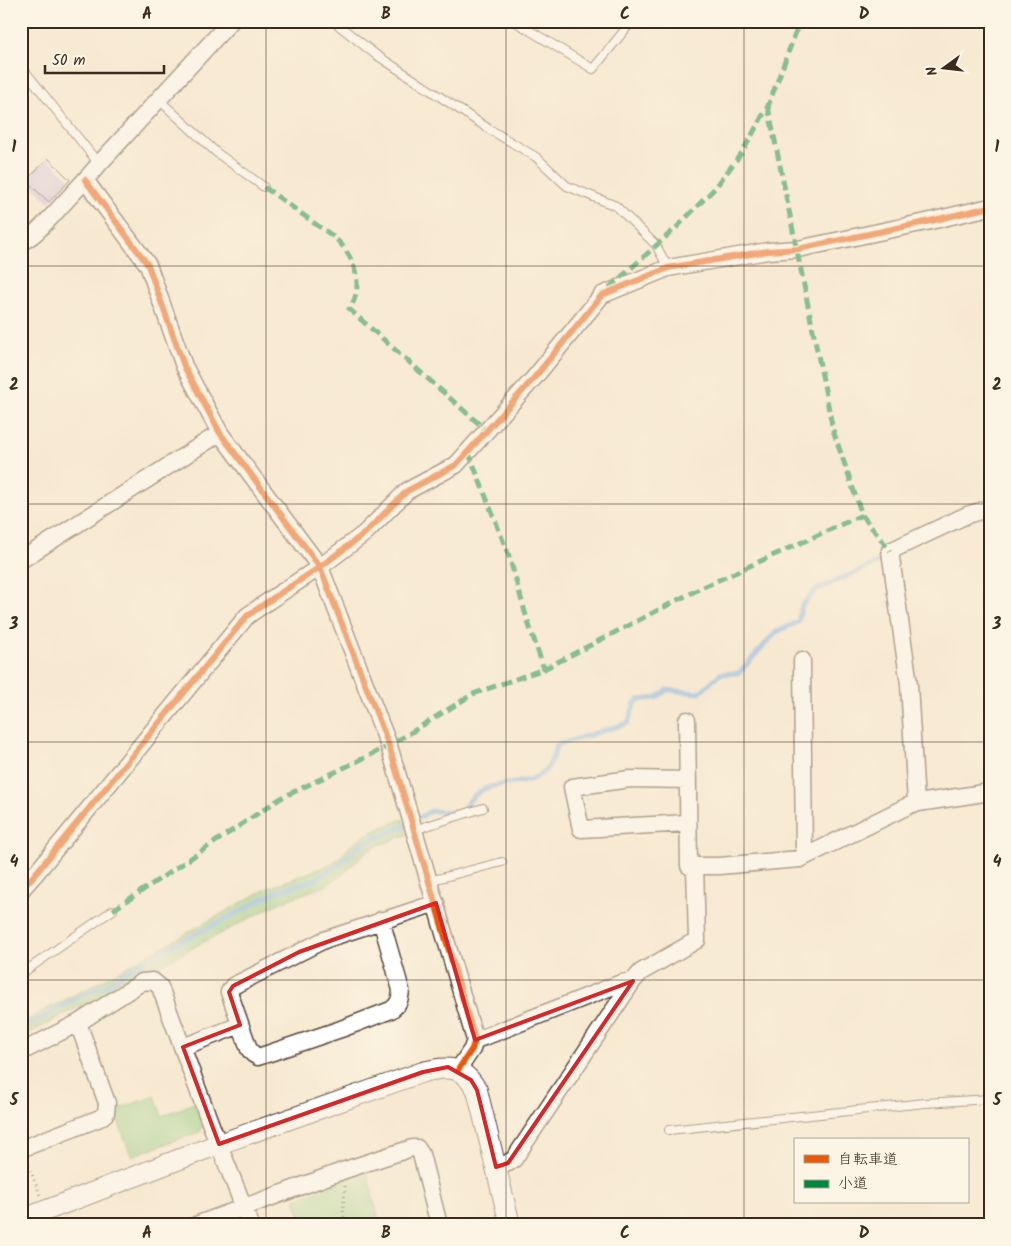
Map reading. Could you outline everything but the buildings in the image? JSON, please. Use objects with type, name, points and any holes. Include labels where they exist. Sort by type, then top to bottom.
[{"type":"street","points":[[21,242],[28,239],[42,226],[86,180],[231,21]]},
{"type":"street","points":[[86,180],[148,265],[184,366],[220,433],[320,567],[388,746],[475,1040],[472,1049],[458,1070]]},
{"type":"street","points":[[21,890],[43,866],[247,616],[320,567],[365,533],[407,491],[456,465],[534,378],[602,295],[668,268],[768,251],[798,248],[990,208]]},
{"type":"street","points":[[21,560],[220,433]]},
{"type":"street","points":[[916,803],[909,684],[890,551],[967,515],[990,508]]},
{"type":"street","points":[[802,660],[804,857]]},
{"type":"street","points":[[687,720],[689,866],[719,866],[800,859],[912,804],[990,792]]},
{"type":"street","points":[[688,780],[630,779],[572,786],[581,829],[688,823]]},
{"type":"street","points":[[496,1167],[514,1159],[632,981],[641,972],[696,940],[695,866]]},
{"type":"street","points":[[381,920],[401,990],[400,1000],[397,1005],[391,1010],[341,1029],[258,1057],[253,1054],[249,1049],[229,992],[233,986],[324,940],[381,920],[436,903]]},
{"type":"street","points":[[21,1052],[78,1023],[142,982],[154,981],[160,986],[211,1126],[251,1225]]},
{"type":"street","points":[[475,1040],[620,983],[632,981]]},
{"type":"street","points":[[22,1149],[100,1118],[106,1113],[107,1104],[78,1023]]},
{"type":"street","points":[[183,1047],[240,1025]]},
{"type":"street","points":[[21,1220],[219,1144],[423,1072],[448,1067],[458,1070],[471,1080],[477,1090],[510,1225]]},
{"type":"street","points":[[196,1225],[345,1170],[412,1148],[417,1148],[421,1154],[439,1225]]},
{"type":"lane","points":[[333,21],[383,59],[489,130],[536,157],[566,186],[616,206],[656,245],[668,268]]},
{"type":"lane","points":[[514,21],[593,69],[632,21]]},
{"type":"lane","points":[[21,66],[99,164]]},
{"type":"lane","points":[[158,99],[217,153],[264,186]]},
{"type":"lane","points":[[414,830],[483,808]]},
{"type":"lane","points":[[429,882],[502,862]]},
{"type":"lane","points":[[21,974],[113,910]]},
{"type":"lane","points":[[669,1130],[925,1103],[990,1099]]},
{"type":"path","points":[[22,1149],[40,1196]]},
{"type":"path","points":[[345,1170],[343,1213],[347,1225]]},
{"type":"path","points":[[332,1225],[338,1220],[344,1220]]},
{"type":"highlighted area","points":[[436,903],[475,1040],[633,981],[508,1163],[496,1167],[477,1090],[471,1080],[448,1067],[423,1072],[219,1144],[183,1047],[240,1025],[229,992],[233,986],[299,952]]},
{"type":"green space","points":[[403,819],[407,835],[366,852],[342,875],[325,886],[281,902],[21,1038],[21,1024],[39,1013],[92,986],[266,889],[331,864],[353,843],[369,833]]},
{"type":"green space","points":[[155,1096],[162,1116],[194,1103],[202,1126],[200,1132],[131,1156],[117,1118],[118,1109]]},
{"type":"green space","points":[[367,1172],[380,1225],[304,1225],[295,1199]]},
{"type":"waterway","points":[[21,1030],[80,996],[105,986],[130,969],[168,948],[275,892],[316,879],[336,866],[361,844],[403,827],[431,811],[460,812],[473,797],[485,789],[498,785],[522,782],[536,777],[548,767],[557,745],[628,723],[635,703],[638,700],[656,698],[667,690],[699,693],[720,674],[739,673],[776,632],[798,622],[802,605],[816,590],[888,558]]},
{"type":"marked path","points":[[609,288],[678,226],[715,188],[743,151],[768,106],[800,21]]},
{"type":"marked path","points":[[768,106],[833,430],[862,515],[890,551]]},
{"type":"marked path","points":[[264,187],[331,235],[343,246],[353,264],[357,282],[354,301],[349,309],[486,430]]},
{"type":"marked path","points":[[468,451],[509,556],[544,669]]},
{"type":"marked path","points":[[113,910],[281,798],[389,746],[473,694],[544,669],[699,589],[862,515]]},
{"type":"cycle path","points":[[21,890],[247,616],[320,567],[220,433],[184,366],[148,265],[85,180]]},
{"type":"cycle path","points":[[458,1070],[472,1049],[475,1040],[389,746],[320,567],[365,533],[407,491],[456,465],[534,378],[602,295],[668,268],[768,251],[798,249],[990,207]]}]
